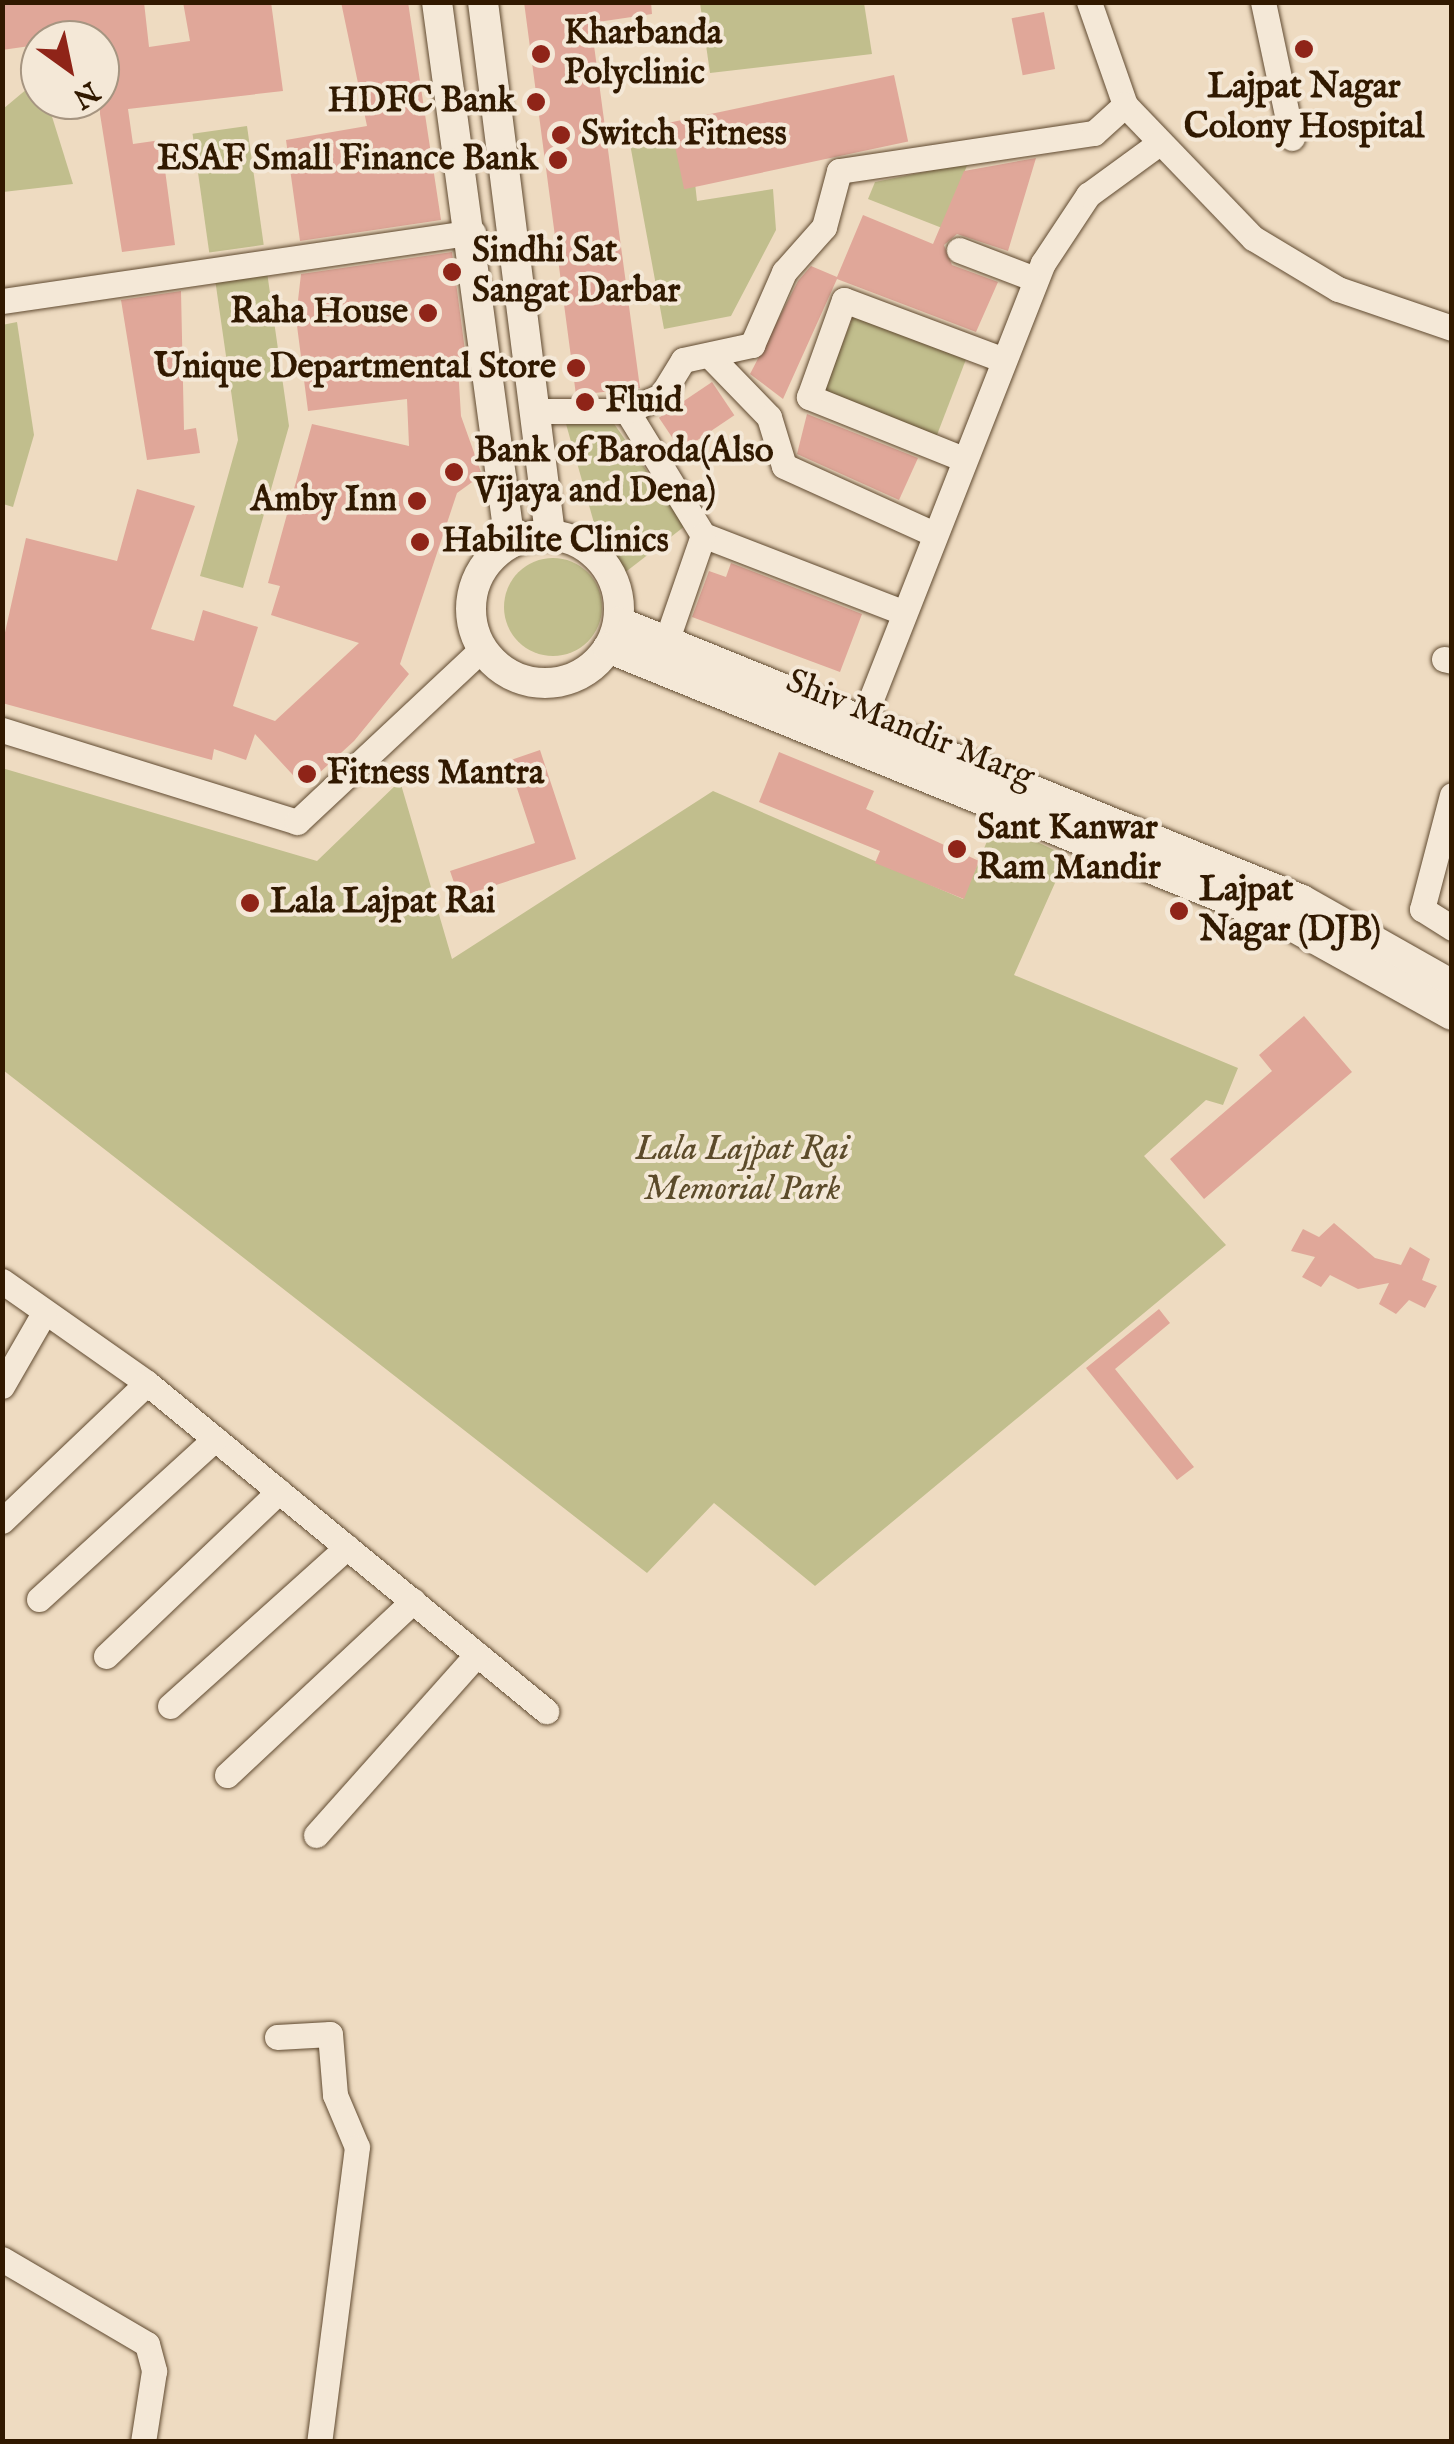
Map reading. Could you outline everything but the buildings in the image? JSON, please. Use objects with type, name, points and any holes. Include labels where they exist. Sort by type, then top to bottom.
[{"type":"street","points":[[437,2],[473,232],[510,542]]},
{"type":"street","points":[[483,2],[538,411],[550,534]]},
{"type":"street","points":[[1089,2],[1125,106],[1253,238],[1338,289],[1452,328]]},
{"type":"street","points":[[1262,2],[1292,138]]},
{"type":"street","points":[[538,411],[626,411],[661,396],[683,360],[752,345],[784,272],[824,227],[839,171],[1094,133],[1125,106]]},
{"type":"street","points":[[862,722],[998,358],[1035,279],[1088,196],[1158,144]]},
{"type":"street","points":[[2,300],[473,232]]},
{"type":"street","points":[[958,250],[1035,279]]},
{"type":"street","points":[[960,458],[809,396],[844,300],[998,358]]},
{"type":"street","points":[[710,355],[769,417],[784,466],[932,533]]},
{"type":"street","points":[[626,411],[703,535],[903,612]]},
{"type":"street","points":[[550,534],[605,565],[614,635],[580,674],[544,683],[508,674],[482,649],[473,587],[510,542],[550,534]]},
{"type":"street","points":[[666,642],[703,535]]},
{"type":"street","name":"Shiv Mandir Marg","points":[[614,635],[666,642],[1302,900],[1452,984]]},
{"type":"street","name":"Shiv Mandir Marg","points":[[614,635],[1290,926],[1452,1015]]},
{"type":"street","points":[[2,730],[298,822],[482,649]]},
{"type":"street","points":[[1452,795],[1422,909],[1452,928]]},
{"type":"street","points":[[2,1281],[147,1383],[546,1711]]},
{"type":"street","points":[[2,1386],[44,1312]]},
{"type":"street","points":[[2,1521],[147,1383]]},
{"type":"street","points":[[39,1600],[215,1439]]},
{"type":"street","points":[[106,1656],[279,1491]]},
{"type":"street","points":[[170,1706],[347,1547]]},
{"type":"street","points":[[228,1775],[413,1601]]},
{"type":"street","points":[[316,1836],[477,1654]]},
{"type":"street","points":[[277,2038],[330,2034],[334,2095],[358,2147],[319,2442]]},
{"type":"street","points":[[2,2259],[147,2344],[154,2371],[143,2442]]},
{"type":"green space","points":[[700,3],[864,3],[872,54],[710,73]]},
{"type":"green space","points":[[20,95],[20,120],[53,120],[73,184],[3,192],[3,109]]},
{"type":"green space","points":[[247,126],[264,245],[209,252],[193,134]]},
{"type":"green space","points":[[689,128],[697,201],[773,189],[776,230],[731,316],[664,329],[628,133]]},
{"type":"green space","points":[[968,163],[942,228],[868,199],[875,182]]},
{"type":"green space","points":[[267,272],[289,426],[243,588],[200,576],[238,440],[215,279]]},
{"type":"green space","points":[[855,311],[968,354],[937,436],[824,392]]},
{"type":"green space","points":[[17,322],[34,435],[13,507],[3,504],[2,325]]},
{"type":"green space","points":[[608,415],[685,526],[623,574],[598,537],[566,424]]},
{"type":"green space","points":[[553,558],[572,562],[588,572],[598,588],[602,607],[598,626],[588,642],[572,652],[553,656],[534,652],[518,642],[508,626],[504,607],[508,588],[518,572],[534,562]]},
{"type":"green space","name":"Lala Lajpat Rai Memorial Park","points":[[2,768],[317,861],[400,781],[452,959],[713,791],[963,899],[995,822],[1067,856],[1014,975],[1238,1068],[1223,1105],[1206,1100],[1144,1156],[1226,1245],[815,1586],[714,1503],[647,1573],[3,1070]]},
{"type":"place","name":"Lajpat Nagar Colony Hospital","points":[[1304,49]]},
{"type":"place","name":"Kharbanda Polyclinic","points":[[541,54]]},
{"type":"place","name":"HDFC Bank","points":[[536,102]]},
{"type":"place","name":"Switch Fitness","points":[[561,135]]},
{"type":"place","name":"ESAF Small Finance Bank","points":[[558,160]]},
{"type":"place","name":"Sindhi Sat Sangat Darbar","points":[[452,272]]},
{"type":"place","name":"Raha House","points":[[428,313]]},
{"type":"place","name":"Unique Departmental Store","points":[[576,368]]},
{"type":"place","name":"Fluid","points":[[585,402]]},
{"type":"place","name":"Bank of Baroda(Also Vijaya and Dena)","points":[[454,472]]},
{"type":"place","name":"Amby Inn","points":[[417,501]]},
{"type":"place","name":"Habilite Clinics","points":[[420,542]]},
{"type":"place","name":"Fitness Mantra","points":[[307,774]]},
{"type":"place","name":"Sant Kanwar Ram Mandir","points":[[957,849]]},
{"type":"place","name":"Lala Lajpat Rai","points":[[250,903]]},
{"type":"place","name":"Lajpat Nagar (DJB)","points":[[1179,911]]}]
